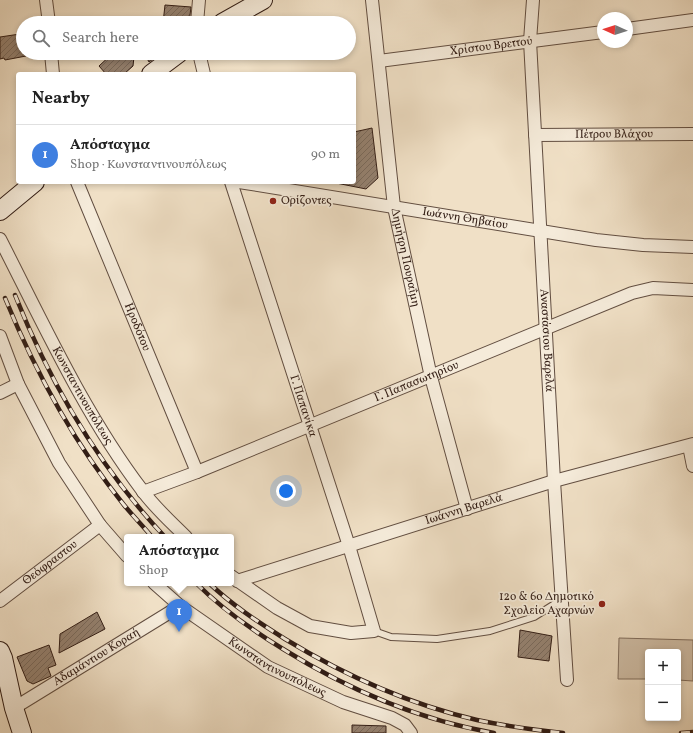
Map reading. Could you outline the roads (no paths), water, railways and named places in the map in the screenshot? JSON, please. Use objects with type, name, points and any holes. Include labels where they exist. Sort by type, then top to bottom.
[{"type":"main road","points":[[234,16],[262,0]]},
{"type":"main road","points":[[154,72],[170,60]]},
{"type":"main road","points":[[0,196],[30,184]]},
{"type":"main road","points":[[0,211],[33,184]]},
{"type":"main road","points":[[0,651],[4,658],[14,708],[17,733]]},
{"type":"main road","points":[[14,708],[22,733]]},
{"type":"street","points":[[46,0],[47,16]]},
{"type":"street","points":[[198,16],[199,0]]},
{"type":"street","name":"Δημήτρη Πουραΐμη","points":[[372,0],[394,207],[431,377],[467,509]]},
{"type":"street","name":"Αναστάσιου Βαρελά","points":[[533,0],[530,41],[554,481],[567,680]]},
{"type":"street","points":[[633,28],[693,20]]},
{"type":"street","name":"Χρίστου Βρεττού","points":[[378,61],[597,33]]},
{"type":"street","points":[[52,60],[53,72]]},
{"type":"street","points":[[201,60],[204,72]]},
{"type":"street","name":"Πέτρου Βλάχου","points":[[535,135],[693,134]]},
{"type":"street","name":"Ηροδότου","points":[[78,184],[196,472]]},
{"type":"street","name":"Γ. Παπανίκα","points":[[232,184],[349,546],[374,631]]},
{"type":"street","name":"Ιωάννη Θηβαίου","points":[[250,184],[596,240],[693,247]]},
{"type":"street","name":"Κωνσταντινουπόλεως","points":[[0,239],[58,352],[107,440],[143,492],[183,534]]},
{"type":"street","name":"Γ. Παπασωτηρίου","points":[[143,492],[431,377],[632,293],[653,288],[693,290]]},
{"type":"street","points":[[0,336],[18,384],[60,463],[100,525],[124,553]]},
{"type":"street","points":[[0,393],[18,384]]},
{"type":"street","points":[[691,445],[693,466]]},
{"type":"street","name":"Ιωάννη Βαρελά","points":[[234,578],[349,546],[554,481],[691,445]]},
{"type":"street","name":"Θεόφραστου","points":[[0,601],[100,525]]},
{"type":"street","points":[[234,578],[277,608],[310,626],[351,634],[374,631]]},
{"type":"street","name":"Κωνσταντινουπόλεως","points":[[157,586],[180,606],[268,667],[343,702],[392,718],[405,725],[411,733]]},
{"type":"street","name":"Αδαμάντιου Κοραή","points":[[14,708],[180,606]]},
{"type":"lane","points":[[374,631],[391,637],[437,639],[490,631],[534,617],[562,600]]},
{"type":"railway","points":[[15,295],[44,360],[79,423],[119,482],[162,534]]},
{"type":"railway","points":[[5,298],[29,352],[72,432],[124,505],[149,534]]},
{"type":"railway","points":[[199,586],[216,602],[249,627],[307,664],[358,690],[438,720],[494,733]]},
{"type":"railway","points":[[212,586],[255,620],[285,639],[330,665],[377,687],[426,706],[477,720],[520,728],[563,733]]},
{"type":"railway","points":[[681,733],[693,732]]},
{"type":"place","name":"Ορίζοντες","points":[[273,201]]},
{"type":"place","name":"12ο & 6ο Δημοτικό Σχολείο Αχαρνών","points":[[602,604]]},
{"type":"place","name":"Απόσταγμα","points":[[179,632]]}]
